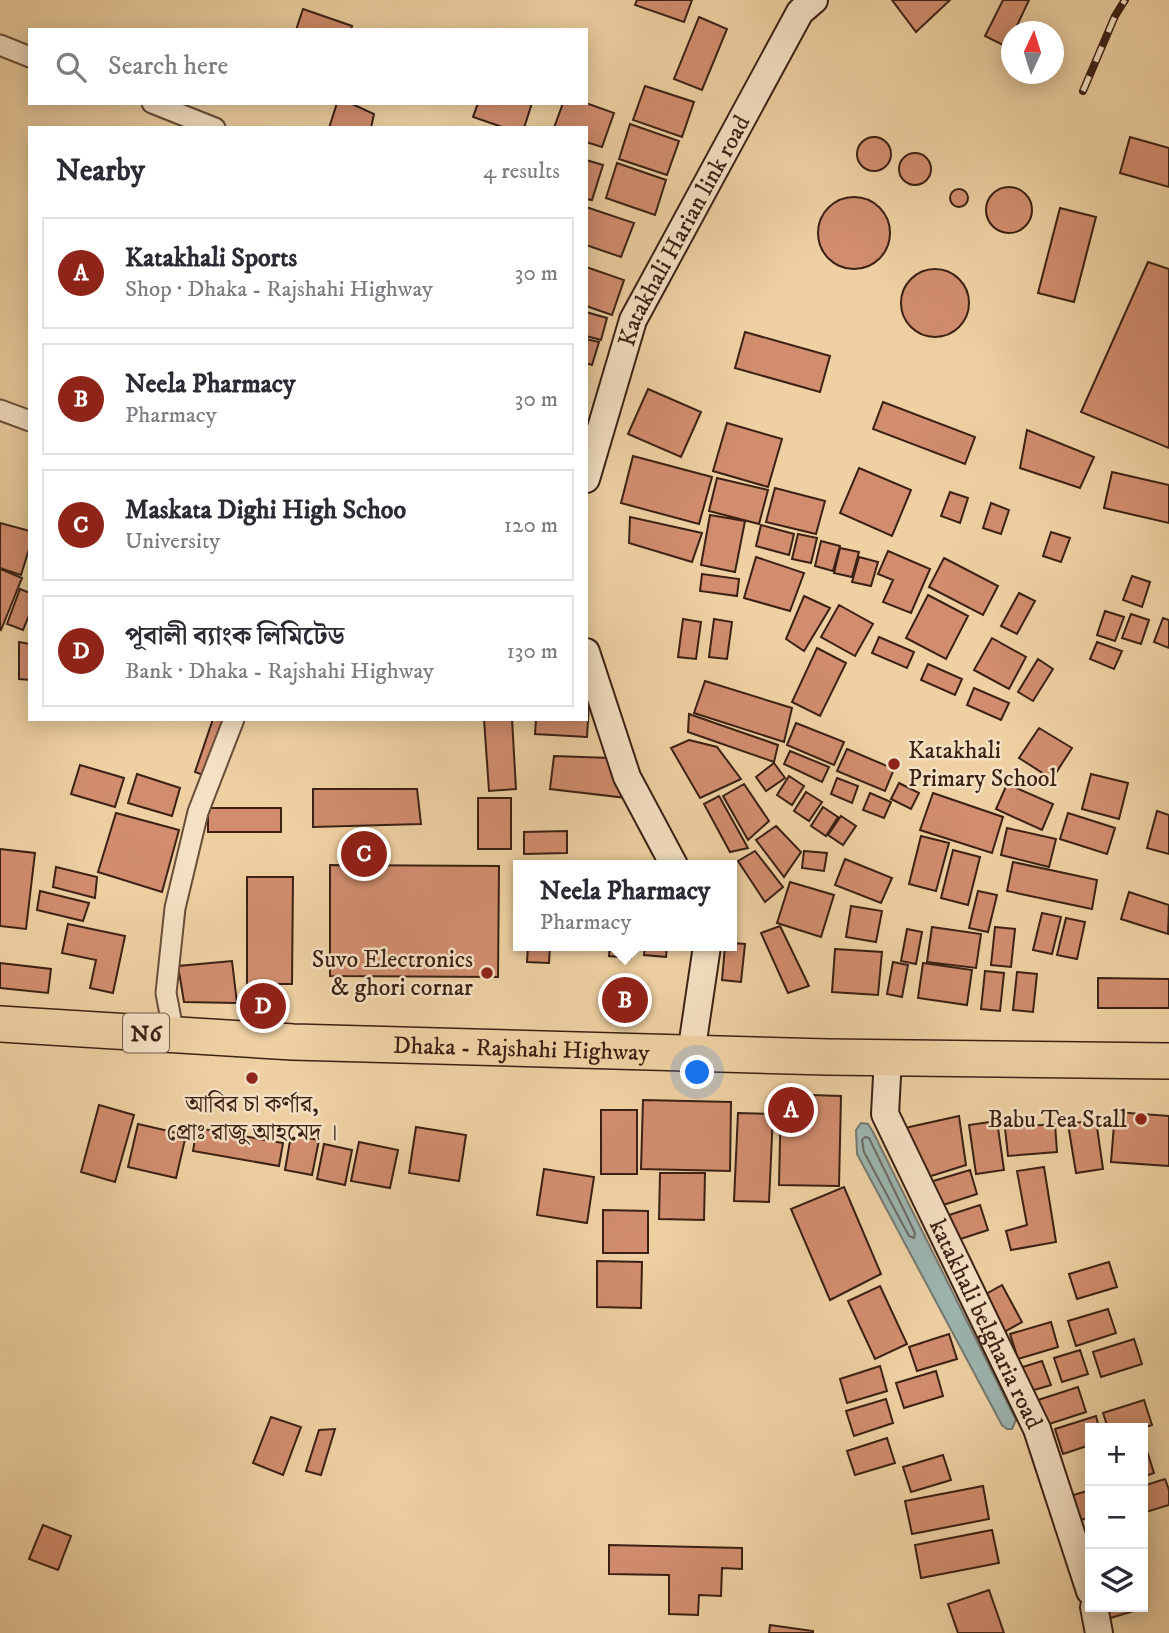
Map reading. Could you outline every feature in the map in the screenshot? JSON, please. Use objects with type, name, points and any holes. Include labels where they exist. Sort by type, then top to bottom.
[{"type":"highway","name":"Dhaka - Rajshahi Highway","points":[[0,1024],[293,1042],[691,1054],[1169,1061]]},
{"type":"street","name":"Katakhali Harian link road","points":[[588,472],[633,320],[800,12],[811,1]]},
{"type":"street","points":[[0,45],[28,56]]},
{"type":"street","points":[[157,105],[210,126]]},
{"type":"street","points":[[0,410],[28,420]]},
{"type":"street","points":[[588,658],[627,777],[671,860]]},
{"type":"street","points":[[174,1035],[166,993],[174,908],[198,812],[233,721]]},
{"type":"street","points":[[691,1054],[706,951]]},
{"type":"street","name":"katakhali belgharia road","points":[[888,1058],[885,1114],[1037,1429],[1085,1576]]},
{"type":"street","points":[[1095,1612],[1099,1633]]},
{"type":"water","points":[[861,1123],[868,1124],[873,1132],[1016,1420],[1012,1429],[1002,1425],[857,1154],[856,1130]]},
{"type":"building","points":[[637,0],[692,0],[684,22],[635,5]]},
{"type":"building","points":[[892,0],[950,0],[916,32]]},
{"type":"building","points":[[1003,0],[1029,0],[1019,21],[1001,21],[1001,44],[985,36]]},
{"type":"building","points":[[303,9],[352,26],[352,28],[297,28]]},
{"type":"building","points":[[699,17],[727,29],[702,90],[674,79]]},
{"type":"building","points":[[645,86],[694,102],[682,137],[633,120]]},
{"type":"building","points":[[588,104],[614,113],[602,147],[588,143],[588,126],[555,126],[562,105]]},
{"type":"building","points":[[336,105],[354,105],[374,114],[371,126],[330,126]]},
{"type":"building","points":[[477,105],[531,105],[525,126],[499,126],[473,117]]},
{"type":"building","points":[[630,124],[679,141],[667,175],[619,159]]},
{"type":"building","points":[[874,137],[886,142],[891,154],[886,166],[874,171],[862,166],[857,154],[862,142]]},
{"type":"building","points":[[1130,137],[1169,148],[1169,187],[1120,173]]},
{"type":"building","points":[[915,153],[927,157],[931,169],[927,181],[915,185],[903,181],[899,169],[903,157]]},
{"type":"building","points":[[588,161],[603,165],[592,200],[588,199]]},
{"type":"building","points":[[617,163],[666,180],[655,215],[606,198]]},
{"type":"building","points":[[1009,187],[1025,194],[1032,210],[1025,226],[1009,233],[993,226],[986,210],[993,194]]},
{"type":"building","points":[[959,189],[965,192],[968,198],[965,204],[959,207],[953,204],[950,198],[953,192]]},
{"type":"building","points":[[854,197],[874,203],[884,213],[890,233],[884,253],[874,263],[854,269],[834,263],[824,253],[818,233],[824,213],[834,203]]},
{"type":"building","points":[[588,208],[634,223],[621,257],[588,246]]},
{"type":"building","points":[[1060,208],[1096,217],[1074,302],[1038,293]]},
{"type":"building","points":[[1148,262],[1169,269],[1169,448],[1081,412]]},
{"type":"building","points":[[588,268],[624,280],[612,315],[588,307]]},
{"type":"building","points":[[935,269],[948,272],[959,279],[966,290],[969,303],[966,316],[959,327],[948,334],[935,337],[922,334],[911,327],[904,316],[901,303],[904,290],[911,279],[922,272]]},
{"type":"building","points":[[588,313],[607,318],[601,340],[588,337]]},
{"type":"building","points":[[745,332],[830,356],[820,392],[735,368]]},
{"type":"building","points":[[588,339],[599,342],[592,365],[588,364]]},
{"type":"building","points":[[648,389],[701,412],[681,457],[628,434]]},
{"type":"building","points":[[883,402],[975,437],[965,464],[873,429]]},
{"type":"building","points":[[727,423],[782,439],[768,487],[713,471]]},
{"type":"building","points":[[1027,430],[1094,457],[1080,488],[1020,468]]},
{"type":"building","points":[[633,456],[712,477],[699,524],[621,503]]},
{"type":"building","points":[[859,468],[911,490],[892,536],[840,513]]},
{"type":"building","points":[[1112,472],[1169,485],[1169,523],[1104,508]]},
{"type":"building","points":[[717,478],[768,490],[759,524],[709,511]]},
{"type":"building","points":[[775,488],[825,501],[816,534],[766,522]]},
{"type":"building","points":[[950,492],[968,498],[960,523],[941,516]]},
{"type":"building","points":[[991,503],[1009,510],[1001,534],[983,528]]},
{"type":"building","points":[[710,515],[745,521],[735,572],[701,565]]},
{"type":"building","points":[[630,517],[702,533],[692,562],[629,543]]},
{"type":"building","points":[[0,523],[28,530],[28,552],[21,575],[0,568]]},
{"type":"building","points":[[761,525],[794,534],[789,555],[756,546]]},
{"type":"building","points":[[1051,532],[1070,538],[1061,562],[1043,556]]},
{"type":"building","points":[[798,534],[817,538],[811,563],[792,559]]},
{"type":"building","points":[[821,541],[840,546],[833,571],[815,566]]},
{"type":"building","points":[[840,548],[859,552],[852,577],[834,573]]},
{"type":"building","points":[[888,551],[930,569],[911,613],[883,602],[893,580],[878,574]]},
{"type":"building","points":[[756,557],[804,573],[790,611],[744,598]]},
{"type":"building","points":[[859,557],[878,562],[871,586],[852,582]]},
{"type":"building","points":[[944,558],[998,586],[983,615],[929,587]]},
{"type":"building","points":[[0,569],[22,578],[1,630],[0,629]]},
{"type":"building","points":[[702,574],[739,579],[737,596],[700,591]]},
{"type":"building","points":[[1132,576],[1150,582],[1142,607],[1123,600]]},
{"type":"building","points":[[20,589],[28,592],[28,618],[23,630],[7,624]]},
{"type":"building","points":[[1019,593],[1035,601],[1017,634],[1001,626]]},
{"type":"building","points":[[928,595],[968,616],[946,659],[906,638]]},
{"type":"building","points":[[804,596],[830,608],[804,651],[786,639]]},
{"type":"building","points":[[839,605],[873,624],[855,656],[821,637]]},
{"type":"building","points":[[1105,611],[1124,617],[1115,641],[1097,635]]},
{"type":"building","points":[[1131,614],[1149,620],[1141,644],[1122,638]]},
{"type":"building","points":[[1163,618],[1169,620],[1169,648],[1154,642]]},
{"type":"building","points":[[683,619],[701,622],[696,659],[678,657]]},
{"type":"building","points":[[714,619],[732,622],[727,659],[709,657]]},
{"type":"building","points":[[879,637],[914,652],[907,668],[872,653]]},
{"type":"building","points":[[992,638],[1026,657],[1009,689],[974,670]]},
{"type":"building","points":[[19,642],[28,644],[28,680],[19,679]]},
{"type":"building","points":[[1097,642],[1122,651],[1114,669],[1090,659]]},
{"type":"building","points":[[817,648],[846,663],[820,716],[792,702]]},
{"type":"building","points":[[1038,659],[1053,669],[1033,701],[1018,692]]},
{"type":"building","points":[[928,664],[962,679],[955,695],[921,680]]},
{"type":"building","points":[[705,681],[792,708],[784,742],[694,713]]},
{"type":"building","points":[[974,688],[1009,703],[1001,720],[967,705]]},
{"type":"building","points":[[689,714],[778,745],[774,762],[688,732]]},
{"type":"building","points":[[212,721],[227,721],[208,777],[195,772]]},
{"type":"building","points":[[484,721],[512,721],[516,789],[489,791]]},
{"type":"building","points":[[536,721],[588,721],[587,737],[535,734]]},
{"type":"building","points":[[796,723],[844,742],[834,765],[787,745]]},
{"type":"building","points":[[1039,728],[1072,748],[1052,779],[1019,758]]},
{"type":"building","points":[[689,740],[717,747],[741,779],[700,798],[671,748]]},
{"type":"building","points":[[847,749],[894,769],[885,791],[837,771]]},
{"type":"building","points":[[790,751],[829,767],[822,782],[784,764]]},
{"type":"building","points":[[554,756],[610,758],[627,798],[550,789]]},
{"type":"building","points":[[774,763],[785,778],[766,791],[756,777]]},
{"type":"building","points":[[80,765],[124,778],[115,807],[71,794]]},
{"type":"building","points":[[137,774],[180,788],[172,816],[128,803]]},
{"type":"building","points":[[1091,774],[1128,783],[1119,819],[1082,809]]},
{"type":"building","points":[[789,776],[804,786],[792,805],[777,795]]},
{"type":"building","points":[[837,778],[858,786],[852,803],[831,794]]},
{"type":"building","points":[[899,783],[919,793],[911,809],[891,799]]},
{"type":"building","points":[[744,784],[769,821],[748,840],[723,796]]},
{"type":"building","points":[[1007,784],[1053,804],[1042,830],[996,809]]},
{"type":"building","points":[[313,789],[417,789],[421,824],[313,827]]},
{"type":"building","points":[[806,792],[822,802],[809,821],[794,811]]},
{"type":"building","points":[[870,793],[891,802],[884,818],[863,810]]},
{"type":"building","points":[[933,793],[1003,817],[992,853],[920,830]]},
{"type":"building","points":[[719,796],[748,848],[730,852],[704,804]]},
{"type":"building","points":[[478,798],[511,798],[511,849],[478,849]]},
{"type":"building","points":[[823,807],[838,817],[826,836],[811,826]]},
{"type":"building","points":[[208,808],[281,808],[281,832],[208,832]]},
{"type":"building","points":[[1157,811],[1169,815],[1169,854],[1147,848]]},
{"type":"building","points":[[116,813],[179,830],[162,892],[98,872]]},
{"type":"building","points":[[1068,813],[1115,828],[1107,854],[1060,839]]},
{"type":"building","points":[[841,816],[856,826],[843,845],[828,835]]},
{"type":"building","points":[[776,826],[801,852],[784,877],[756,840]]},
{"type":"building","points":[[1007,828],[1056,839],[1049,867],[1001,855]]},
{"type":"building","points":[[567,831],[567,853],[524,854],[524,832]]},
{"type":"building","points":[[921,836],[949,843],[936,891],[909,884]]},
{"type":"building","points":[[0,849],[35,853],[26,929],[0,926]]},
{"type":"building","points":[[953,850],[980,857],[968,905],[941,898]]},
{"type":"building","points":[[755,851],[783,887],[765,902],[738,861]]},
{"type":"building","points":[[804,851],[827,853],[824,871],[802,868]]},
{"type":"building","points":[[845,859],[892,878],[881,903],[835,885]]},
{"type":"building","points":[[1013,862],[1097,880],[1092,909],[1007,891]]},
{"type":"building","points":[[330,865],[499,866],[498,977],[330,976]]},
{"type":"building","points":[[56,867],[97,877],[95,898],[53,887]]},
{"type":"building","points":[[247,877],[293,877],[292,984],[247,984]]},
{"type":"building","points":[[790,882],[834,895],[821,937],[777,923]]},
{"type":"building","points":[[40,891],[89,903],[83,921],[37,910]]},
{"type":"building","points":[[978,891],[997,895],[988,932],[969,928]]},
{"type":"building","points":[[1129,892],[1169,905],[1168,934],[1121,919]]},
{"type":"building","points":[[851,906],[882,911],[876,942],[846,937]]},
{"type":"building","points":[[1042,913],[1061,917],[1052,954],[1033,950]]},
{"type":"building","points":[[1066,918],[1085,922],[1077,959],[1057,955]]},
{"type":"building","points":[[68,924],[125,936],[113,993],[90,988],[96,960],[62,953]]},
{"type":"building","points":[[780,926],[809,986],[788,993],[761,933]]},
{"type":"building","points":[[932,927],[981,934],[976,968],[927,962]]},
{"type":"building","points":[[995,927],[1015,929],[1011,967],[991,965]]},
{"type":"building","points":[[907,929],[922,932],[916,964],[901,961]]},
{"type":"building","points":[[737,943],[745,944],[741,982],[722,980],[725,951],[737,951]]},
{"type":"building","points":[[835,949],[882,952],[878,995],[832,992]]},
{"type":"building","points":[[528,951],[550,951],[549,963],[527,962]]},
{"type":"building","points":[[610,951],[632,951],[631,958],[609,956]]},
{"type":"building","points":[[644,951],[667,951],[666,957],[644,955]]},
{"type":"building","points":[[232,961],[237,1003],[184,1002],[178,966]]},
{"type":"building","points":[[893,962],[908,965],[902,997],[887,994]]},
{"type":"building","points":[[0,963],[51,969],[48,993],[0,988]]},
{"type":"building","points":[[923,963],[972,970],[967,1005],[918,998]]},
{"type":"building","points":[[985,971],[1004,973],[1000,1011],[981,1009]]},
{"type":"building","points":[[1017,972],[1037,974],[1033,1012],[1013,1010]]},
{"type":"building","points":[[1098,978],[1169,979],[1169,1008],[1098,1008]]},
{"type":"building","points":[[781,1094],[841,1096],[839,1186],[779,1185]]},
{"type":"building","points":[[643,1100],[731,1102],[730,1171],[641,1169]]},
{"type":"building","points":[[99,1105],[134,1115],[115,1182],[81,1172]]},
{"type":"building","points":[[601,1110],[637,1110],[637,1174],[601,1174]]},
{"type":"building","points":[[1115,1112],[1169,1116],[1169,1166],[1111,1162]]},
{"type":"building","points":[[738,1113],[773,1114],[769,1202],[734,1201]]},
{"type":"building","points":[[959,1116],[966,1165],[912,1182],[887,1132]]},
{"type":"building","points":[[1096,1120],[1103,1169],[1076,1173],[1068,1124]]},
{"type":"building","points":[[997,1121],[1004,1170],[976,1174],[969,1125]]},
{"type":"building","points":[[138,1124],[186,1135],[176,1178],[128,1167]]},
{"type":"building","points":[[1055,1124],[1057,1152],[1008,1156],[1005,1128]]},
{"type":"building","points":[[416,1127],[466,1135],[459,1181],[409,1173]]},
{"type":"building","points":[[197,1128],[283,1143],[279,1166],[193,1151]]},
{"type":"building","points":[[291,1135],[319,1140],[312,1175],[285,1170]]},
{"type":"building","points":[[359,1142],[398,1150],[390,1188],[351,1181]]},
{"type":"building","points":[[324,1144],[352,1150],[345,1185],[317,1179]]},
{"type":"building","points":[[1044,1167],[1056,1242],[1011,1250],[1006,1231],[1027,1225],[1017,1171]]},
{"type":"building","points":[[544,1169],[594,1177],[587,1223],[537,1215]]},
{"type":"building","points":[[970,1170],[977,1194],[937,1207],[930,1182]]},
{"type":"building","points":[[660,1173],[705,1173],[704,1220],[659,1219]]},
{"type":"building","points":[[844,1187],[881,1274],[830,1300],[791,1209]]},
{"type":"building","points":[[980,1205],[988,1230],[948,1243],[940,1218]]},
{"type":"building","points":[[603,1210],[648,1211],[648,1253],[603,1253]]},
{"type":"building","points":[[597,1261],[642,1262],[641,1308],[597,1307]]},
{"type":"building","points":[[1109,1262],[1117,1287],[1077,1299],[1069,1274]]},
{"type":"building","points":[[1002,1285],[1022,1322],[999,1335],[979,1298]]},
{"type":"building","points":[[880,1286],[907,1344],[875,1359],[848,1301]]},
{"type":"building","points":[[1108,1309],[1116,1333],[1076,1346],[1068,1321]]},
{"type":"building","points":[[1051,1322],[1058,1347],[1018,1359],[1010,1334]]},
{"type":"building","points":[[949,1334],[957,1359],[917,1371],[909,1347]]},
{"type":"building","points":[[1134,1339],[1142,1364],[1101,1377],[1093,1352]]},
{"type":"building","points":[[1080,1350],[1088,1374],[1062,1382],[1054,1358]]},
{"type":"building","points":[[1042,1361],[1051,1385],[1024,1393],[1016,1369]]},
{"type":"building","points":[[880,1366],[887,1391],[847,1403],[840,1379]]},
{"type":"building","points":[[936,1371],[943,1396],[904,1408],[896,1383]]},
{"type":"building","points":[[1078,1387],[1086,1412],[1046,1425],[1038,1400]]},
{"type":"building","points":[[886,1399],[893,1423],[854,1436],[846,1411]]},
{"type":"building","points":[[1144,1400],[1152,1425],[1106,1423],[1103,1413]]},
{"type":"building","points":[[1096,1416],[1098,1423],[1085,1423],[1085,1447],[1063,1454],[1055,1429]]},
{"type":"building","points":[[271,1417],[301,1427],[283,1475],[253,1463]]},
{"type":"building","points":[[335,1429],[321,1475],[306,1471],[319,1430]]},
{"type":"building","points":[[887,1438],[895,1463],[855,1475],[847,1451]]},
{"type":"building","points":[[1148,1454],[1154,1473],[1148,1475]]},
{"type":"building","points":[[943,1455],[951,1480],[911,1492],[903,1467]]},
{"type":"building","points":[[1165,1479],[1169,1490],[1169,1505],[1148,1511],[1148,1484]]},
{"type":"building","points":[[983,1486],[989,1519],[912,1534],[905,1501]]},
{"type":"building","points":[[1085,1492],[1085,1519],[1075,1522],[1067,1497]]},
{"type":"building","points":[[43,1525],[71,1536],[58,1570],[29,1559]]},
{"type":"building","points":[[992,1530],[999,1563],[921,1578],[915,1545]]},
{"type":"building","points":[[609,1545],[742,1548],[742,1569],[722,1568],[721,1596],[699,1595],[698,1615],[669,1614],[669,1575],[609,1574]]},
{"type":"building","points":[[989,1590],[1004,1633],[958,1633],[948,1604]]},
{"type":"building","points":[[1105,1612],[1130,1612],[1107,1619]]},
{"type":"building","points":[[770,1625],[813,1631],[813,1633],[769,1633]]},
{"type":"railway","points":[[1083,91],[1115,16],[1125,0]]},
{"type":"place","name":"Katakhali Primary School","points":[[894,764]]},
{"type":"place","name":"Maskata Dighi High Schoo","points":[[364,854]]},
{"type":"place","name":"Suvo Electronics & ghori cornar","points":[[487,973]]},
{"type":"place","name":"Neela Pharmacy","points":[[625,1000]]},
{"type":"place","name":"পূবালী ব্যাংক লিমিটেড","points":[[263,1006]]},
{"type":"place","name":"আবির চা কর্ণার, প্রোঃ রাজু আহমেদ ।","points":[[252,1078]]},
{"type":"place","name":"Katakhali Sports","points":[[791,1110]]},
{"type":"place","name":"Babu Tea Stall","points":[[1141,1119]]}]
